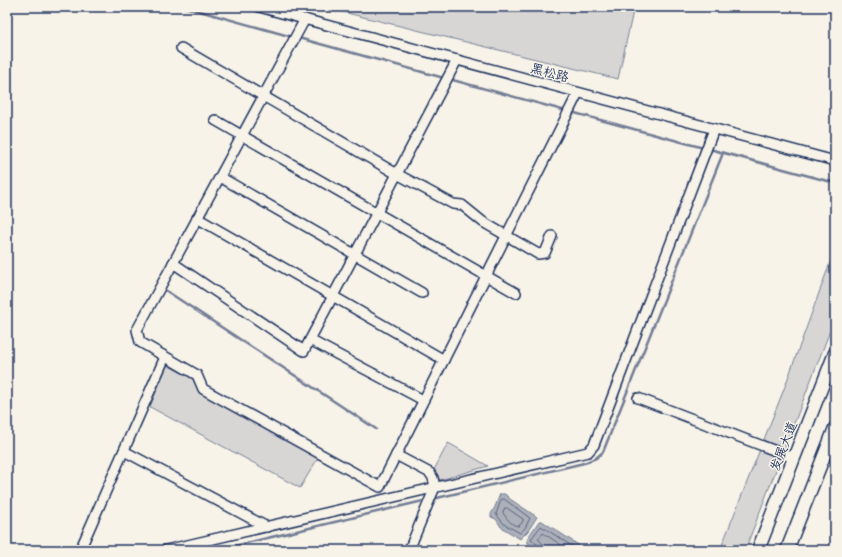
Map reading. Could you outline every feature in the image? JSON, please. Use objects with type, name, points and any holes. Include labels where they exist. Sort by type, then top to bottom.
[{"type":"main road","name":"发展大道","points":[[758,550],[835,353]]},
{"type":"main road","points":[[787,550],[835,428]]},
{"type":"street","name":"黑松路","points":[[259,7],[835,161]]},
{"type":"street","points":[[306,19],[137,330],[140,342],[197,375],[203,389],[380,487],[578,93]]},
{"type":"street","points":[[181,48],[397,174],[453,204],[462,205],[483,222],[538,254],[545,253],[552,236]]},
{"type":"street","points":[[173,263],[304,351],[457,60]]},
{"type":"street","points":[[215,120],[516,293]]},
{"type":"street","points":[[166,550],[588,452],[594,445],[714,129]]},
{"type":"street","points":[[220,177],[422,293]]},
{"type":"street","points":[[197,218],[444,360]]},
{"type":"street","points":[[310,340],[423,400]]},
{"type":"street","points":[[80,550],[165,357]]},
{"type":"street","points":[[638,398],[794,458]]},
{"type":"street","points":[[124,451],[267,527]]},
{"type":"street","points":[[396,454],[430,473],[435,487],[409,550]]},
{"type":"shaded area","points":[[322,7],[634,7],[618,79]]},
{"type":"shaded area","points":[[835,249],[835,318],[745,550],[720,550],[784,389]]},
{"type":"shaded area","points":[[167,365],[193,379],[200,393],[318,458],[300,488],[150,407]]},
{"type":"shaded area","points":[[448,443],[488,466],[440,480],[434,470]]},
{"type":"water","points":[[500,494],[505,494],[537,517],[528,531],[520,539],[501,527],[496,519],[491,517]]},
{"type":"water","points":[[539,521],[542,521],[586,550],[538,550],[528,543],[527,539]]},
{"type":"waterway","points":[[185,7],[289,36]]},
{"type":"waterway","points":[[302,39],[444,78]]},
{"type":"waterway","points":[[449,79],[566,111]]},
{"type":"waterway","points":[[571,112],[700,147]]},
{"type":"waterway","points":[[713,150],[835,183]]},
{"type":"waterway","points":[[437,498],[584,463],[596,458],[603,452],[723,153]]},
{"type":"waterway","points":[[165,290],[376,429]]},
{"type":"waterway","points":[[217,550],[423,501]]}]
